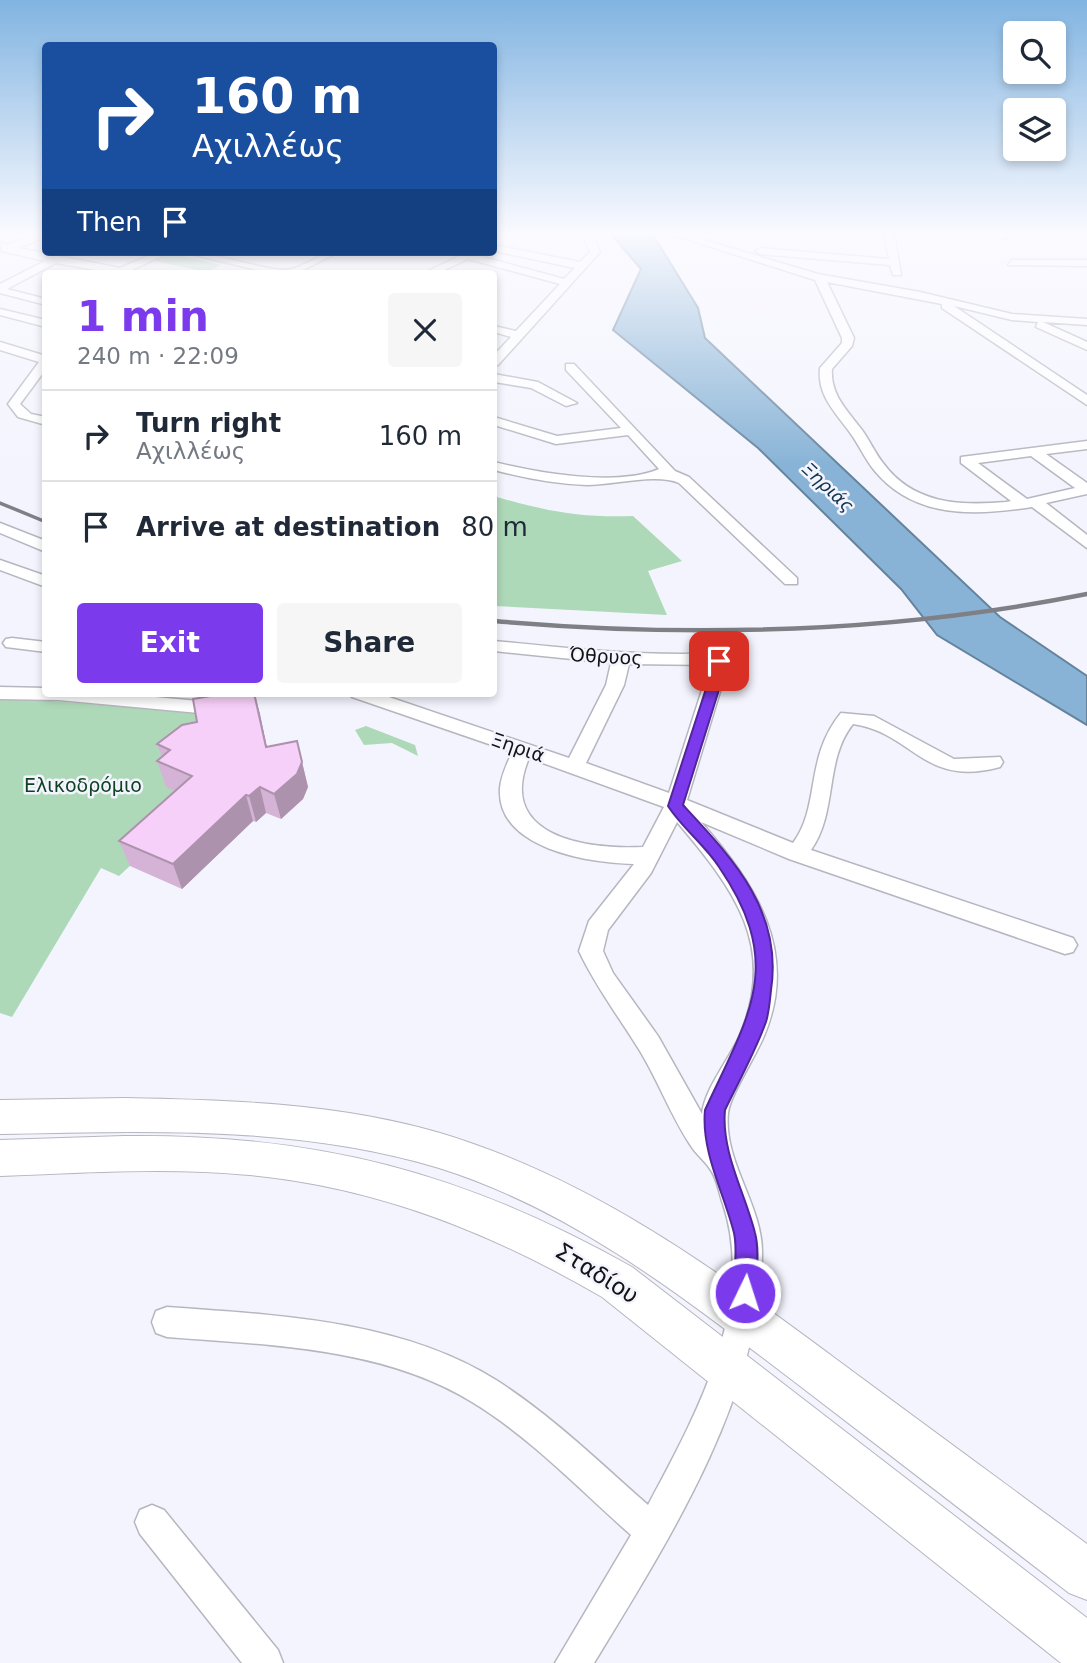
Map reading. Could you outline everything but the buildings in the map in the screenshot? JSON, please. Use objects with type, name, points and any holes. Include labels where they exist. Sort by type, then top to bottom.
[{"type":"main road","points":[[0,1117],[165,1116],[267,1120],[409,1143],[496,1170],[586,1212],[670,1264],[1087,1575]]},
{"type":"main road","name":"Σταδίου","points":[[0,1158],[175,1154],[249,1157],[298,1163],[374,1179],[503,1223],[586,1264],[662,1315],[727,1371],[1087,1651]]},
{"type":"street","points":[[497,359],[542,311]]},
{"type":"street","points":[[835,311],[848,338],[848,344],[826,368],[827,389],[880,470],[914,496],[949,507],[988,510],[1087,490]]},
{"type":"street","points":[[952,311],[1086,400]]},
{"type":"street","points":[[990,311],[1025,318],[1087,322]]},
{"type":"street","points":[[0,312],[42,323]]},
{"type":"street","points":[[1025,318],[1087,346]]},
{"type":"street","points":[[497,330],[519,335]]},
{"type":"street","points":[[0,346],[42,359]]},
{"type":"street","points":[[42,366],[14,404],[18,412],[42,421]]},
{"type":"street","points":[[569,367],[666,465],[666,472]]},
{"type":"street","points":[[497,379],[534,385],[571,403]]},
{"type":"street","points":[[497,422],[556,440],[631,431]]},
{"type":"street","points":[[1085,548],[1029,502],[966,460],[1087,445]]},
{"type":"street","points":[[1031,450],[1087,490]]},
{"type":"street","points":[[497,467],[544,479],[570,482],[644,478],[666,472],[684,481],[791,581]]},
{"type":"street","points":[[0,528],[42,545]]},
{"type":"street","points":[[0,565],[42,581]]},
{"type":"street","points":[[0,658],[6,641],[42,646]]},
{"type":"street","name":"Όθρυος","points":[[497,646],[621,659],[719,661],[675,806]]},
{"type":"street","points":[[575,766],[615,685],[621,659]]},
{"type":"street","points":[[0,693],[42,694]]},
{"type":"street","points":[[91,697],[199,707],[209,705],[218,697]]},
{"type":"street","name":"Ξηριά","points":[[370,697],[638,788],[675,806],[797,853],[1065,945]]},
{"type":"street","points":[[797,853],[810,841],[816,827],[820,788],[831,740],[848,717],[884,724],[926,755],[941,762],[968,766],[993,762]]},
{"type":"street","points":[[524,748],[509,791],[518,820],[528,829],[548,839],[608,857],[649,855]]},
{"type":"street","points":[[573,1663],[652,1531],[727,1371],[743,1316],[748,1252],[746,1236],[722,1164],[715,1134],[715,1110],[758,1020],[764,975],[764,942],[753,908],[724,861],[675,806],[639,873],[597,927],[591,951],[594,963],[649,1044],[702,1140],[722,1164]]},
{"type":"street","points":[[167,1322],[306,1332],[369,1346],[455,1375],[500,1400],[521,1416],[652,1531]]},
{"type":"street","points":[[152,1522],[265,1663]]},
{"type":"green space","points":[[497,497],[563,512],[596,516],[633,516],[682,561],[648,571],[667,615],[497,606]]},
{"type":"green space","name":"Ελικοδρόμιο","points":[[0,697],[206,713],[200,801],[119,876],[101,868],[12,1017],[0,1013]]},
{"type":"green space","points":[[366,726],[415,745],[418,756],[392,743],[364,745],[355,730]]},
{"type":"water","name":"Ξηριάς","points":[[622,311],[699,311],[705,338],[1000,617],[1087,676],[1087,725],[937,635],[901,589],[758,448],[613,330]]},
{"type":"railway","points":[[0,503],[42,520]]},
{"type":"railway","points":[[497,621],[642,629],[792,628],[940,617],[1087,594]]},
{"type":"route","points":[[719,661],[675,806],[724,861],[753,908],[764,942],[763,989],[758,1020],[715,1110],[714,1123],[724,1172],[746,1236],[748,1252],[745,1293]]}]
